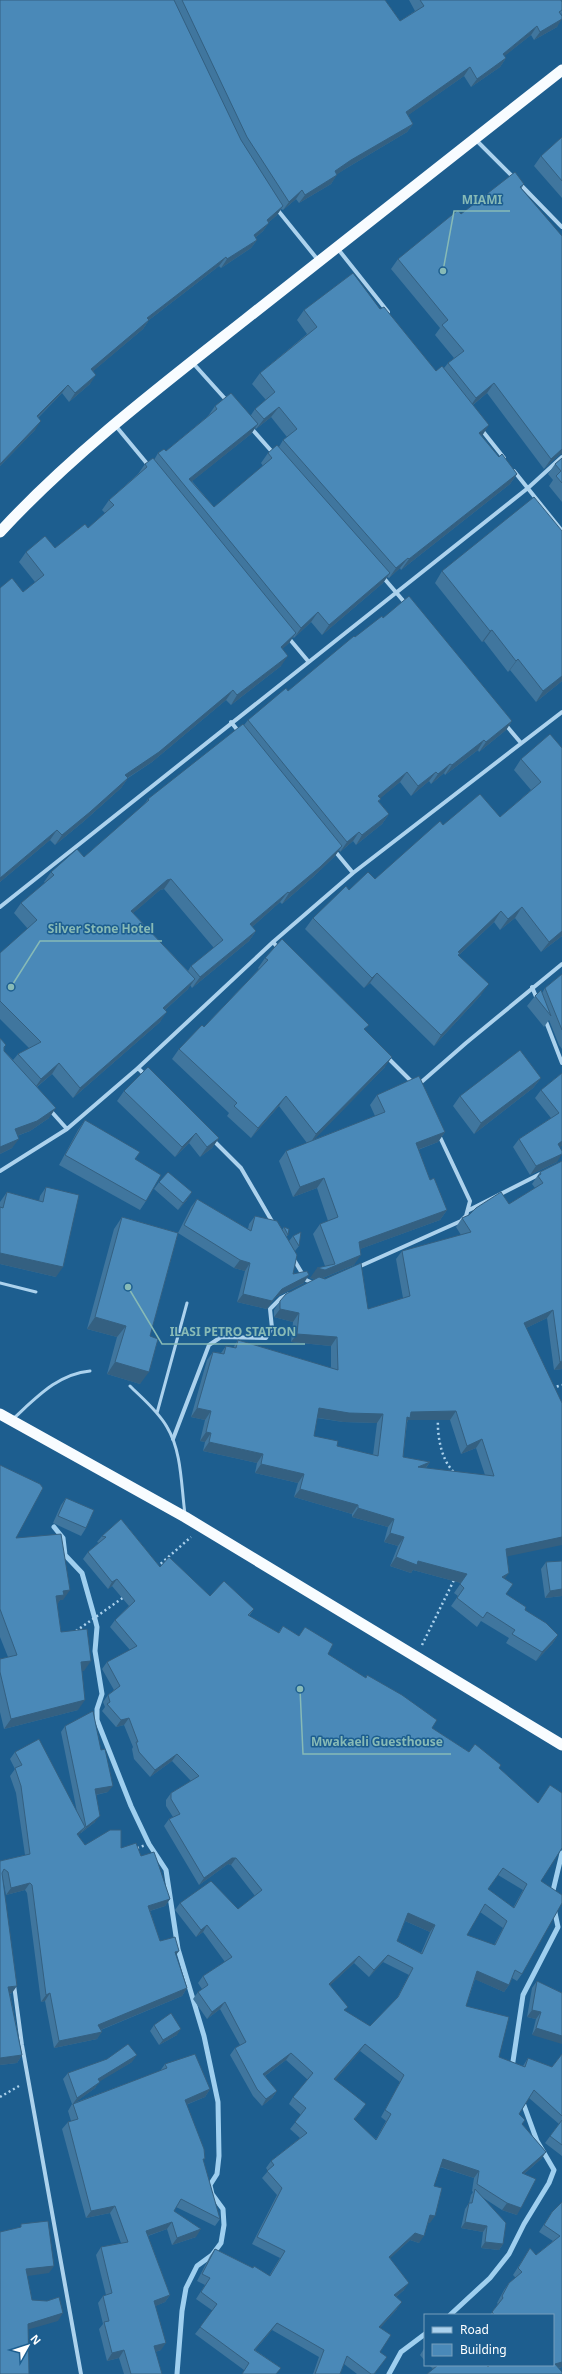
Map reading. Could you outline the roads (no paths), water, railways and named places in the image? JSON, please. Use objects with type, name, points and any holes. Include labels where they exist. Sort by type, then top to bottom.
[{"type":"highway","points":[[0,532],[27,503],[115,425],[319,261],[562,70]]},
{"type":"highway","points":[[0,1414],[12,1419],[201,1527],[562,1745]]},
{"type":"street","points":[[475,138],[562,227]]},
{"type":"street","points":[[273,203],[319,261]]},
{"type":"street","points":[[337,247],[390,315]]},
{"type":"street","points":[[192,362],[234,409]]},
{"type":"street","points":[[115,425],[155,473]]},
{"type":"street","points":[[250,426],[276,456]]},
{"type":"street","points":[[479,426],[508,463]]},
{"type":"street","points":[[0,907],[231,722],[528,488],[562,457]]},
{"type":"street","points":[[513,469],[562,531]]},
{"type":"street","points":[[380,574],[411,610]]},
{"type":"street","points":[[283,631],[308,661]]},
{"type":"street","points":[[0,1171],[67,1129],[138,1068],[273,942],[353,873],[562,712]]},
{"type":"street","points":[[501,719],[521,743]]},
{"type":"street","points":[[231,722],[240,734]]},
{"type":"street","points":[[329,843],[353,873]]},
{"type":"street","points":[[273,942],[284,953]]},
{"type":"street","points":[[417,1086],[532,986],[562,964]]},
{"type":"street","points":[[532,986],[540,1007]]},
{"type":"street","points":[[543,1014],[562,1063]]},
{"type":"street","points":[[384,1053],[417,1086],[420,1093]]},
{"type":"street","points":[[138,1068],[148,1078]]},
{"type":"street","points":[[47,1107],[67,1129]]},
{"type":"street","points":[[353,1269],[461,1221],[468,1210],[470,1201],[437,1129]]},
{"type":"street","points":[[208,1136],[241,1168],[275,1226]]},
{"type":"street","points":[[468,1210],[549,1170]]},
{"type":"street","points":[[290,1254],[306,1280],[311,1283],[318,1284]]},
{"type":"street","points":[[305,1286],[311,1283]]},
{"type":"street","points":[[173,1439],[209,1345],[221,1337],[266,1338],[272,1328],[270,1309],[282,1298],[293,1292]]},
{"type":"street","points":[[14,1982],[28,2081],[81,2374]]},
{"type":"lane","points":[[0,1283],[36,1292]]},
{"type":"lane","points":[[157,1413],[187,1303]]},
{"type":"lane","points":[[12,1419],[48,1388],[63,1378],[75,1373],[90,1371]]},
{"type":"lane","points":[[130,1386],[157,1413],[167,1426],[173,1439],[178,1461],[185,1518]]},
{"type":"waterway","points":[[54,1527],[63,1538],[65,1555],[82,1573],[97,1627],[95,1651],[102,1694],[97,1709],[97,1720],[131,1806],[149,1844],[166,1870],[178,1949],[204,2036],[218,2102],[219,2156],[217,2174],[210,2185],[212,2194],[223,2209],[224,2225],[221,2243],[212,2255],[197,2266],[186,2288],[182,2311],[177,2374]]},
{"type":"waterway","points":[[552,1895],[562,1853]]},
{"type":"waterway","points":[[512,2068],[523,1995],[558,1927],[554,1908]]},
{"type":"waterway","points":[[451,2314],[490,2278],[509,2254],[524,2224],[549,2183],[554,2170],[537,2141],[522,2100]]},
{"type":"waterway","points":[[389,2374],[401,2352],[424,2335]]},
{"type":"place","name":"MIAMI","points":[[443,271]]},
{"type":"place","name":"Silver Stone Hotel","points":[[11,987]]},
{"type":"place","name":"ILASI PETRO STATION","points":[[128,1287]]},
{"type":"place","name":"Mwakaeli Guesthouse","points":[[300,1689]]}]
